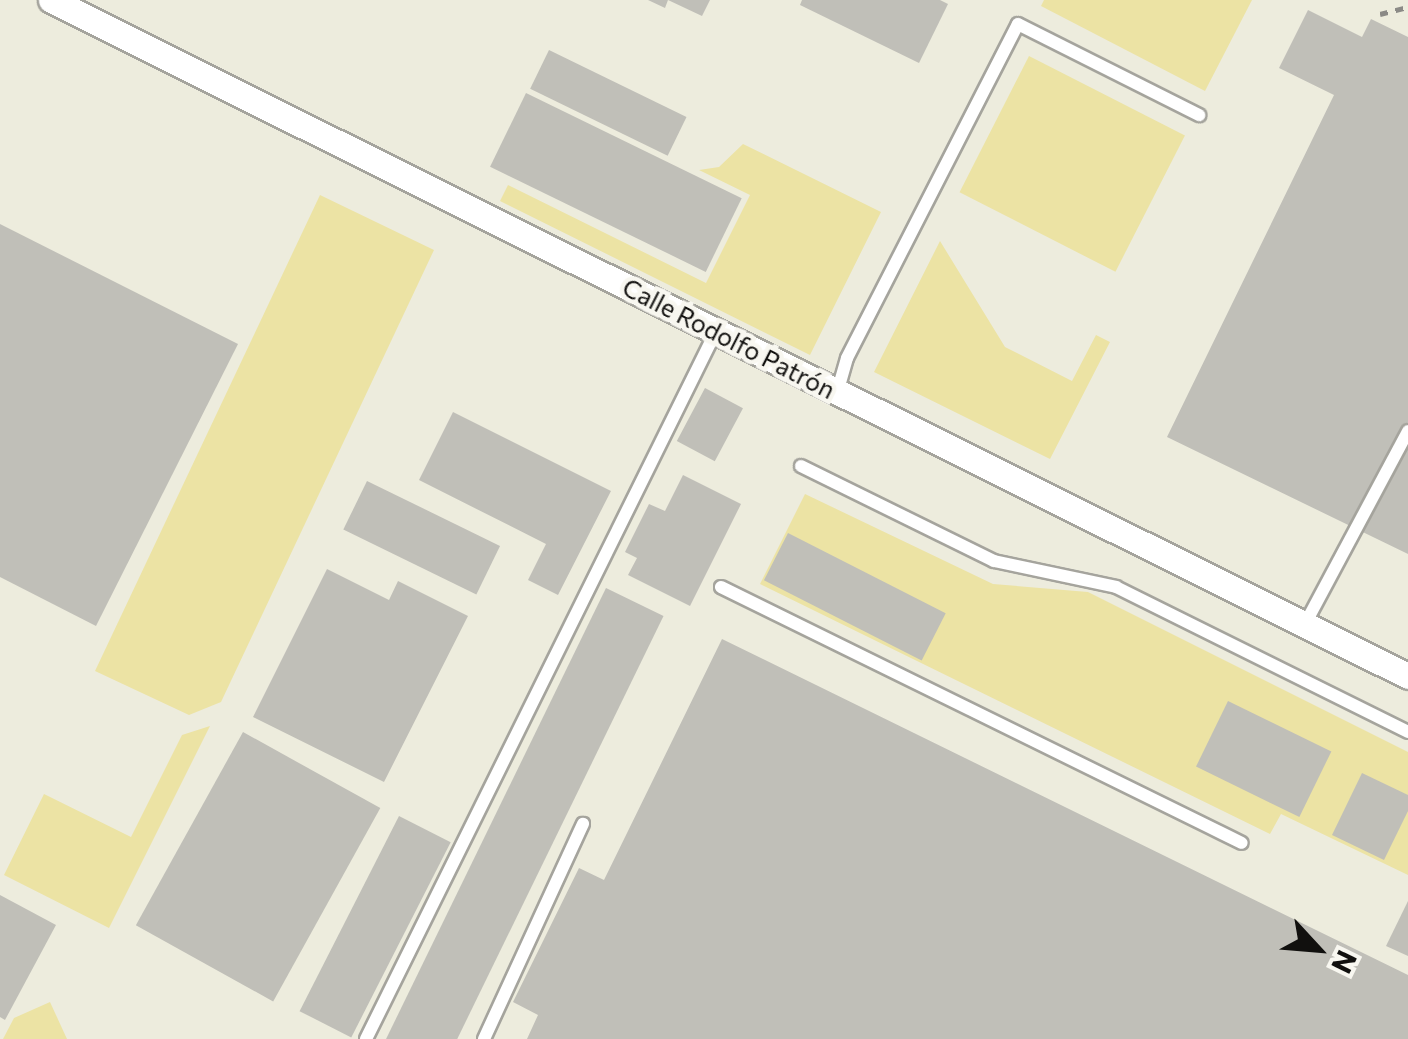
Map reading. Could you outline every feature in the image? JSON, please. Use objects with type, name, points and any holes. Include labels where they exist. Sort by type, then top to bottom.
[{"type":"street","name":"Calle Rodolfo Patrón","points":[[50,0],[1408,676]]},
{"type":"lane","points":[[836,392],[847,358],[1018,24],[1198,115]]},
{"type":"lane","points":[[366,1039],[716,331]]},
{"type":"lane","points":[[1304,626],[1408,432]]},
{"type":"lane","points":[[801,466],[994,561],[1116,587],[1408,732]]},
{"type":"lane","points":[[721,587],[1242,844]]},
{"type":"lane","points":[[484,1039],[583,824]]},
{"type":"path","points":[[1380,14],[1408,7]]},
{"type":"shaded area","points":[[0,0],[1408,0],[1408,1039],[0,1039]]},
{"type":"shaded area","points":[[1044,0],[1252,0],[1205,91],[1041,6]]},
{"type":"shaded area","points":[[1029,56],[1185,135],[1115,272],[960,192]]},
{"type":"shaded area","points":[[743,144],[881,212],[810,355],[500,201],[508,185],[706,283],[750,195],[699,170],[719,167]]},
{"type":"shaded area","points":[[320,195],[434,250],[221,702],[189,715],[95,671]]},
{"type":"shaded area","points":[[940,241],[1005,347],[1072,381],[1096,335],[1110,342],[1050,459],[874,372]]},
{"type":"shaded area","points":[[805,494],[993,584],[1088,592],[1408,752],[1408,875],[1281,814],[1270,834],[760,584]]},
{"type":"shaded area","points":[[210,726],[109,928],[4,875],[44,794],[131,837],[182,735]]},
{"type":"shaded area","points":[[50,1002],[67,1039],[3,1039],[14,1018]]},
{"type":"building","points":[[648,0],[668,0],[665,8]]},
{"type":"building","points":[[668,0],[710,0],[702,16]]},
{"type":"building","points":[[802,0],[940,0],[948,4],[919,63],[800,5]]},
{"type":"building","points":[[1308,10],[1362,37],[1371,19],[1408,37],[1408,554],[1167,437],[1334,95],[1279,68]]},
{"type":"building","points":[[549,50],[687,117],[668,156],[530,89]]},
{"type":"building","points":[[526,93],[742,198],[706,272],[490,167]]},
{"type":"building","points":[[0,224],[238,344],[96,626],[0,577]]},
{"type":"building","points":[[705,388],[743,408],[715,461],[677,441]]},
{"type":"building","points":[[453,412],[611,491],[558,595],[528,580],[546,544],[419,480]]},
{"type":"building","points":[[683,475],[741,504],[690,606],[628,575],[637,558],[625,552],[649,504],[665,511]]},
{"type":"building","points":[[367,481],[500,546],[476,594],[343,530]]},
{"type":"building","points":[[788,533],[946,613],[922,661],[764,580]]},
{"type":"building","points":[[327,569],[389,600],[398,581],[468,616],[384,782],[253,717]]},
{"type":"building","points":[[606,588],[664,616],[457,1039],[386,1039]]},
{"type":"building","points":[[722,639],[1408,975],[1408,1039],[527,1039],[538,1015],[513,1002],[579,868],[604,880]]},
{"type":"building","points":[[1228,701],[1331,751],[1299,817],[1196,767]]},
{"type":"building","points":[[243,732],[380,808],[273,1001],[136,925]]},
{"type":"building","points":[[1362,773],[1408,795],[1408,811],[1384,860],[1332,835]]},
{"type":"building","points":[[399,816],[451,842],[351,1037],[300,1011]]},
{"type":"building","points":[[0,895],[56,925],[5,1020],[0,1017]]},
{"type":"building","points":[[1408,901],[1408,956],[1386,946]]}]
